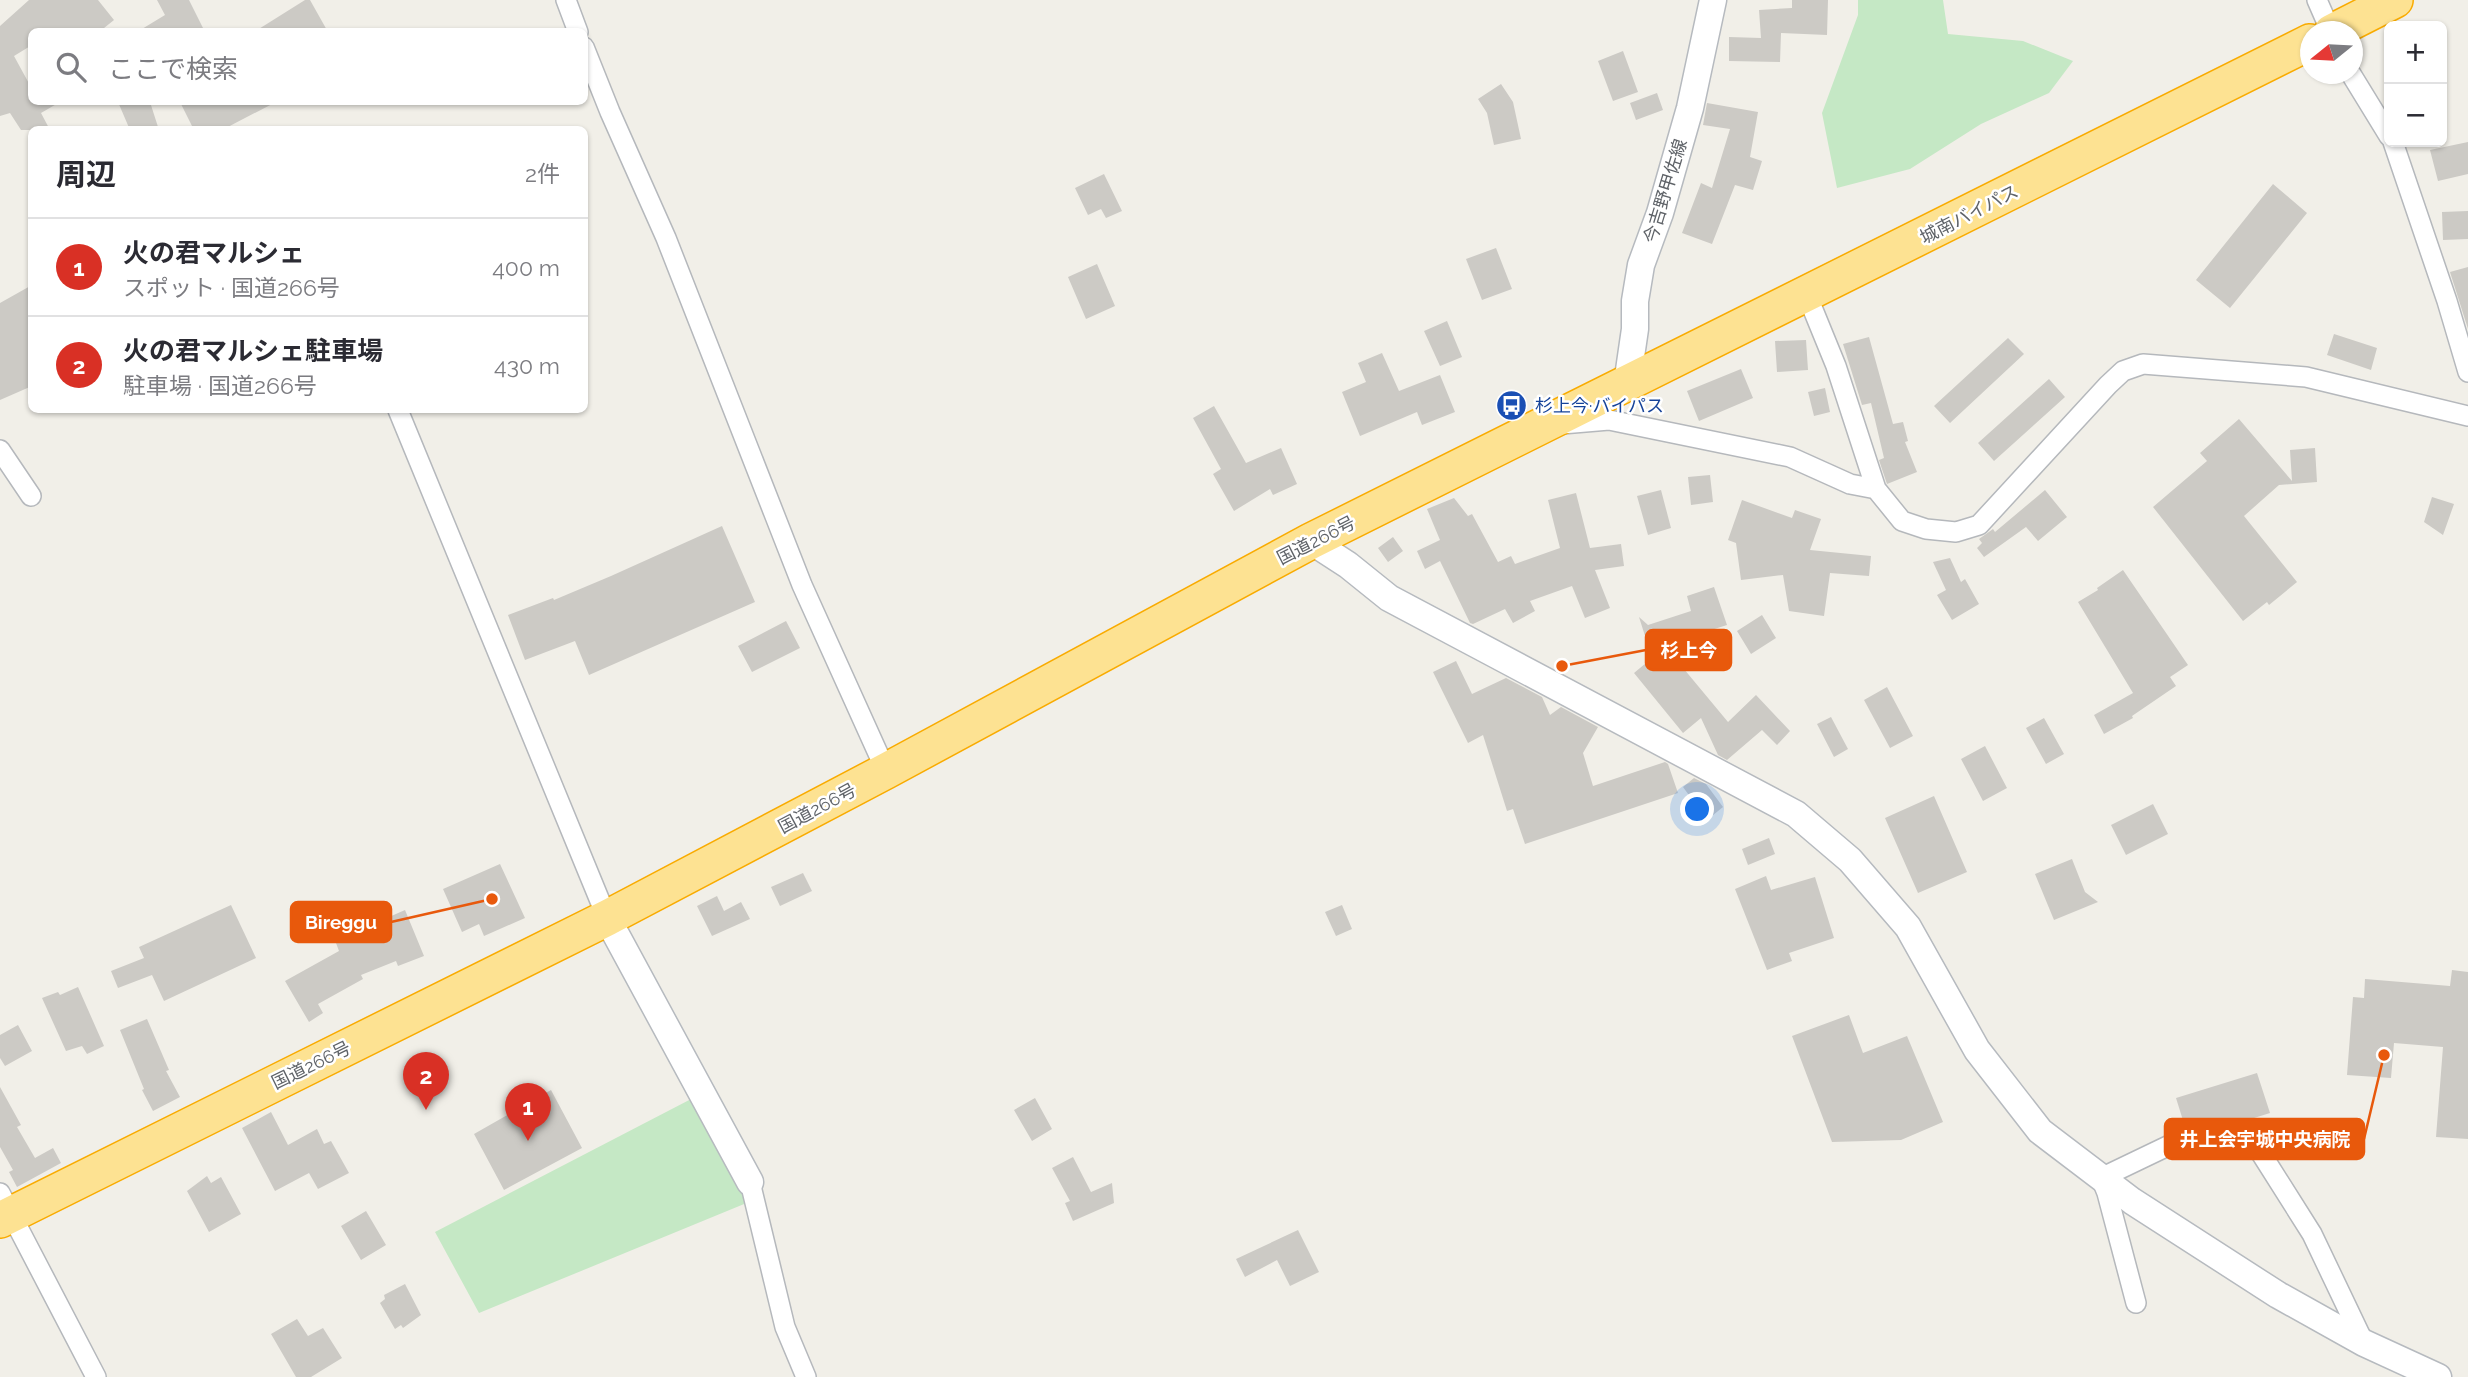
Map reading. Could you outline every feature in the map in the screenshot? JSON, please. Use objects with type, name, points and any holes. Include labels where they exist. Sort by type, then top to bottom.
[{"type":"highway","points":[[2354,21],[2395,0]]},
{"type":"highway","name":"城南バイパス","points":[[1627,384],[2300,48]]},
{"type":"highway","name":"国道266号","points":[[3,1209],[607,918],[886,771],[1311,541],[1627,384]]},
{"type":"street","points":[[566,0],[576,28]]},
{"type":"street","name":"今吉野甲佐線","points":[[1627,384],[1641,265],[1660,213],[1690,108],[1713,0]]},
{"type":"street","points":[[2317,0],[2327,21]]},
{"type":"street","points":[[588,56],[666,238],[802,585],[886,771]]},
{"type":"street","points":[[2357,84],[2384,128]]},
{"type":"street","points":[[2395,147],[2468,372]]},
{"type":"street","points":[[1807,295],[1836,366],[1877,489],[1902,521],[1926,529],[1956,532],[1979,525],[2108,385],[2123,371],[2143,364],[2306,377],[2468,416]]},
{"type":"street","points":[[399,413],[607,918],[750,1182],[785,1327],[806,1377]]},
{"type":"street","points":[[1543,425],[1609,420],[1790,457],[1850,484],[1877,489]]},
{"type":"street","points":[[0,450],[31,496]]},
{"type":"street","points":[[1311,541],[1348,565],[1389,598],[1796,814],[1850,860],[1908,927],[1977,1050],[2040,1131],[2132,1201],[2278,1295],[2364,1343],[2438,1377]]},
{"type":"street","points":[[2101,1178],[2176,1142],[2257,1147],[2337,1135]]},
{"type":"street","points":[[2257,1147],[2312,1234],[2364,1343]]},
{"type":"street","points":[[2101,1178],[2136,1303]]},
{"type":"street","points":[[3,1209],[96,1377]]},
{"type":"green space","points":[[1858,0],[1943,0],[1948,34],[2023,41],[2073,61],[2049,93],[1981,124],[1910,169],[1837,188],[1822,113],[1858,15]]},
{"type":"green space","points":[[695,1097],[749,1202],[479,1313],[435,1232]]},
{"type":"building","points":[[29,0],[98,0],[114,20],[104,28],[28,28],[28,47],[14,56],[28,82],[28,105],[55,105],[41,113],[48,126],[28,126],[28,130],[21,130],[10,113],[0,116],[0,26]]},
{"type":"building","points":[[157,0],[189,0],[203,28],[144,28],[165,15]]},
{"type":"building","points":[[305,0],[310,0],[326,28],[260,28]]},
{"type":"building","points":[[1792,0],[1828,0],[1827,35],[1781,33],[1780,62],[1729,61],[1729,37],[1761,38],[1759,10],[1792,8]]},
{"type":"building","points":[[1623,51],[1638,92],[1613,101],[1598,61]]},
{"type":"building","points":[[1501,84],[1513,102],[1521,139],[1494,145],[1487,113],[1478,99]]},
{"type":"building","points":[[1657,93],[1663,110],[1636,120],[1630,103]]},
{"type":"building","points":[[1707,103],[1758,112],[1750,157],[1762,161],[1753,190],[1735,185],[1712,244],[1682,233],[1701,183],[1712,188],[1730,129],[1703,125]]},
{"type":"building","points":[[119,105],[151,105],[158,126],[128,126]]},
{"type":"building","points":[[182,105],[270,105],[230,126],[192,126]]},
{"type":"building","points":[[2468,142],[2468,174],[2438,181],[2430,150]]},
{"type":"building","points":[[1104,174],[1122,211],[1106,218],[1101,209],[1088,215],[1075,188]]},
{"type":"building","points":[[2273,184],[2307,213],[2230,308],[2196,280]]},
{"type":"building","points":[[2468,211],[2468,239],[2443,240],[2442,212]]},
{"type":"building","points":[[1496,248],[1512,289],[1482,300],[1466,259]]},
{"type":"building","points":[[1097,264],[1115,306],[1086,319],[1068,277]]},
{"type":"building","points":[[2468,267],[2468,329],[2450,272]]},
{"type":"building","points":[[28,287],[28,388],[0,400],[0,303]]},
{"type":"building","points":[[1447,321],[1462,357],[1440,366],[1424,331]]},
{"type":"building","points":[[2334,334],[2377,348],[2371,370],[2327,355]]},
{"type":"building","points":[[1869,337],[1893,424],[1903,422],[1908,441],[1905,442],[1917,472],[1887,484],[1879,460],[1884,458],[1871,403],[1862,405],[1843,344]]},
{"type":"building","points":[[2008,338],[2024,354],[1950,423],[1934,406]]},
{"type":"building","points":[[1806,340],[1808,370],[1777,372],[1775,341]]},
{"type":"building","points":[[1382,353],[1399,391],[1440,375],[1455,412],[1422,425],[1417,412],[1360,436],[1342,392],[1366,382],[1358,363]]},
{"type":"building","points":[[1741,369],[1753,398],[1699,421],[1687,391]]},
{"type":"building","points":[[2049,379],[2065,397],[1994,461],[1978,443]]},
{"type":"building","points":[[1825,388],[1830,412],[1814,416],[1808,392]]},
{"type":"building","points":[[1214,406],[1246,463],[1281,448],[1297,484],[1273,495],[1270,489],[1234,511],[1213,474],[1221,469],[1193,418]]},
{"type":"building","points":[[2239,419],[2292,481],[2290,450],[2315,448],[2317,482],[2279,485],[2244,516],[2297,582],[2269,605],[2267,602],[2243,621],[2153,507],[2207,461],[2200,453]]},
{"type":"building","points":[[1710,475],[1713,502],[1691,505],[1688,477]]},
{"type":"building","points":[[1661,490],[1671,528],[1648,535],[1637,496]]},
{"type":"building","points":[[2045,490],[2067,517],[2038,541],[2026,527],[1984,557],[1977,548],[1982,543],[1979,539],[1993,529],[1995,532]]},
{"type":"building","points":[[1576,493],[1590,548],[1621,544],[1624,566],[1595,570],[1610,608],[1585,618],[1572,586],[1530,601],[1535,611],[1513,623],[1505,609],[1470,623],[1440,561],[1425,569],[1417,551],[1440,540],[1427,509],[1454,498],[1468,516],[1472,514],[1498,562],[1511,556],[1515,564],[1560,548],[1548,500]]},
{"type":"building","points":[[2432,497],[2454,504],[2443,535],[2424,522]]},
{"type":"building","points":[[1742,500],[1792,518],[1795,510],[1821,519],[1810,550],[1871,556],[1869,576],[1830,573],[1824,616],[1789,611],[1783,575],[1741,580],[1736,543],[1728,540]]},
{"type":"building","points":[[722,526],[755,602],[589,675],[575,641],[525,660],[508,615],[553,598],[554,600]]},
{"type":"building","points":[[1393,537],[1403,551],[1388,562],[1378,548]]},
{"type":"building","points":[[1950,558],[1961,582],[1965,579],[1979,604],[1952,620],[1937,595],[1946,590],[1933,562]]},
{"type":"building","points":[[2123,570],[2188,665],[2170,677],[2176,686],[2132,716],[2133,718],[2104,734],[2094,715],[2133,693],[2078,602]]},
{"type":"building","points":[[1714,587],[1727,625],[1664,645],[1728,722],[1756,695],[1790,731],[1777,745],[1762,730],[1727,760],[1718,755],[1701,718],[1683,733],[1634,673],[1652,658],[1639,617],[1648,625],[1691,611],[1687,596]]},
{"type":"building","points":[[1762,615],[1776,638],[1751,654],[1737,631]]},
{"type":"building","points":[[786,621],[800,648],[752,672],[738,646]]},
{"type":"building","points":[[1456,661],[1472,694],[1506,678],[1542,697],[1550,715],[1561,707],[1598,727],[1583,753],[1593,786],[1665,762],[1678,793],[1525,844],[1513,809],[1507,811],[1483,735],[1468,743],[1433,672]]},
{"type":"building","points":[[1887,687],[1913,736],[1890,748],[1864,700]]},
{"type":"building","points":[[1831,717],[1848,749],[1834,757],[1817,724]]},
{"type":"building","points":[[2044,718],[2064,754],[2046,764],[2026,728]]},
{"type":"building","points":[[1985,746],[2007,788],[1983,801],[1961,759]]},
{"type":"building","points":[[1694,778],[1706,784],[1723,807],[1707,820],[1683,787]]},
{"type":"building","points":[[1934,796],[1967,872],[1918,893],[1885,818]]},
{"type":"building","points":[[2153,804],[2168,834],[2126,855],[2111,825]]},
{"type":"building","points":[[1769,838],[1775,854],[1748,865],[1742,849]]},
{"type":"building","points":[[2072,859],[2085,892],[2098,902],[2054,920],[2035,874]]},
{"type":"building","points":[[500,864],[525,918],[484,936],[479,924],[462,932],[443,889]]},
{"type":"building","points":[[803,873],[812,891],[780,906],[771,887]]},
{"type":"building","points":[[1766,876],[1771,890],[1815,877],[1834,938],[1789,953],[1792,961],[1767,970],[1735,889]]},
{"type":"building","points":[[717,896],[724,911],[741,902],[750,919],[712,936],[697,906]]},
{"type":"building","points":[[231,905],[256,958],[164,1001],[152,975],[118,988],[111,971],[144,958],[139,947]]},
{"type":"building","points":[[1342,905],[1352,929],[1336,936],[1325,912]]},
{"type":"building","points":[[405,910],[424,956],[398,966],[396,961],[361,975],[363,979],[318,1004],[323,1013],[309,1022],[285,981],[339,951],[336,943],[382,925],[380,921]]},
{"type":"building","points":[[2452,970],[2468,972],[2468,1139],[2436,1137],[2443,1047],[2394,1043],[2391,1078],[2347,1075],[2353,997],[2364,998],[2365,979],[2450,986]]},
{"type":"building","points":[[78,987],[104,1046],[87,1054],[82,1046],[66,1051],[42,998],[58,992],[60,995]]},
{"type":"building","points":[[1849,1015],[1863,1053],[1907,1036],[1943,1122],[1901,1140],[1832,1142],[1792,1036]]},
{"type":"building","points":[[147,1019],[169,1070],[166,1071],[180,1097],[153,1111],[142,1090],[144,1089],[120,1030]]},
{"type":"building","points":[[18,1025],[32,1051],[5,1066],[0,1058],[0,1035]]},
{"type":"building","points":[[2257,1073],[2270,1113],[2219,1129],[2217,1121],[2186,1130],[2176,1098]]},
{"type":"building","points":[[0,1087],[21,1125],[17,1127],[35,1158],[53,1148],[61,1163],[17,1187],[9,1172],[13,1170],[0,1147]]},
{"type":"building","points":[[551,1090],[582,1148],[504,1190],[474,1134]]},
{"type":"building","points":[[1035,1098],[1052,1129],[1032,1141],[1014,1110]]},
{"type":"building","points":[[271,1112],[288,1145],[317,1129],[324,1144],[331,1141],[349,1173],[318,1189],[309,1173],[275,1191],[242,1128]]},
{"type":"building","points":[[1073,1157],[1091,1192],[1112,1183],[1114,1203],[1073,1221],[1065,1203],[1070,1201],[1052,1168]]},
{"type":"building","points":[[207,1176],[211,1183],[221,1177],[241,1214],[209,1232],[187,1191]]},
{"type":"building","points":[[366,1211],[386,1245],[361,1260],[341,1226]]},
{"type":"building","points":[[1298,1230],[1319,1272],[1290,1286],[1277,1260],[1245,1277],[1236,1259]]},
{"type":"building","points":[[405,1284],[421,1315],[403,1328],[401,1325],[395,1329],[380,1303],[385,1299],[384,1295]]},
{"type":"building","points":[[297,1319],[308,1336],[323,1328],[342,1358],[311,1377],[296,1377],[271,1334]]},
{"type":"place","name":"杉上今·バイパス","points":[[1512,405]]},
{"type":"place","name":"杉上今","points":[[1562,666]]},
{"type":"place","name":"Bireggu","points":[[492,899]]},
{"type":"place","name":"井上会宇城中央病院","points":[[2384,1055]]},
{"type":"place","name":"火の君マルシェ駐車場","points":[[426,1110]]},
{"type":"place","name":"火の君マルシェ","points":[[528,1141]]}]
